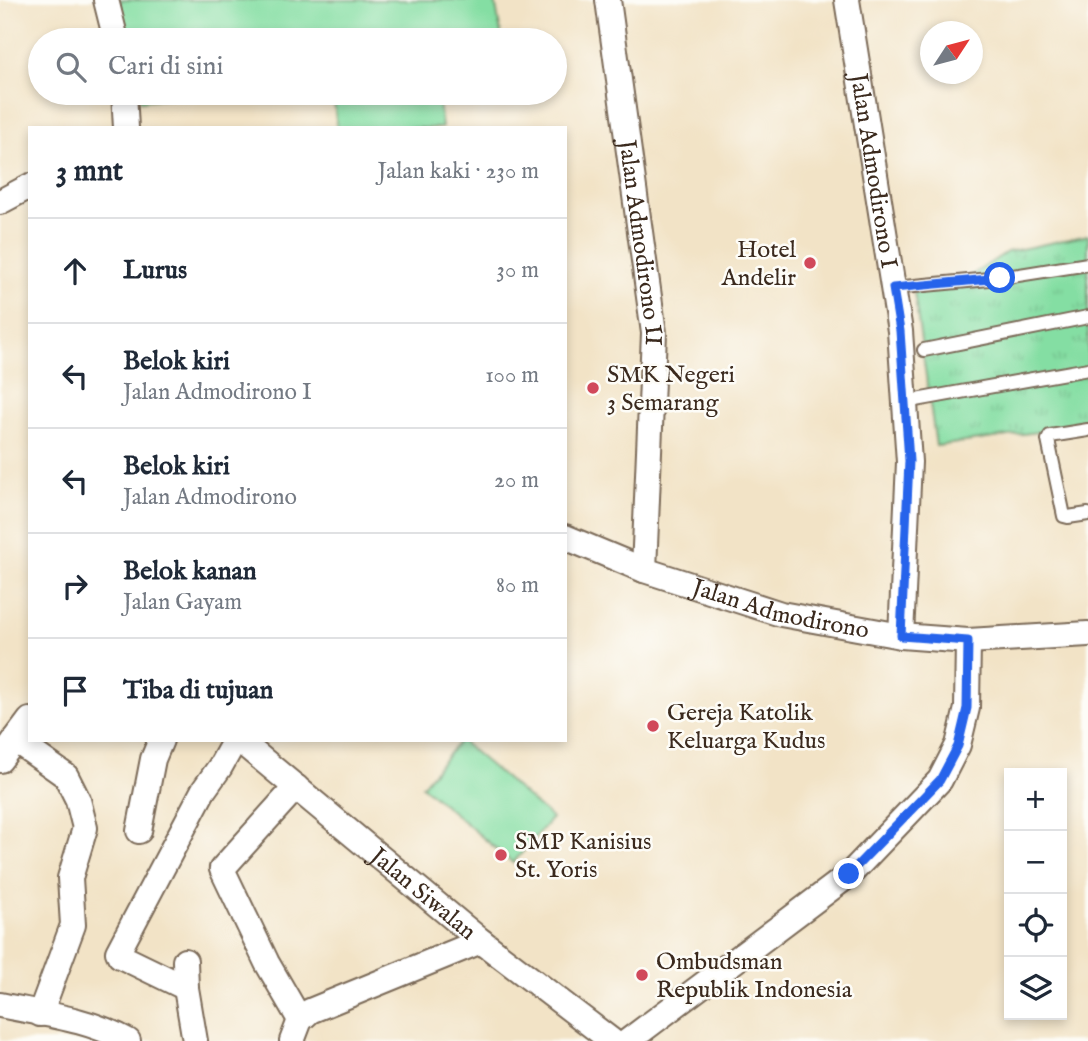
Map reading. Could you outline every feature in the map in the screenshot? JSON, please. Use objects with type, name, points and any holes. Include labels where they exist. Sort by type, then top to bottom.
[{"type":"street","points":[[106,0],[113,28]]},
{"type":"street","name":"Jalan Admodirono II","points":[[608,0],[654,333],[644,570]]},
{"type":"street","name":"Jalan Admodirono I","points":[[847,0],[900,331],[909,461],[901,636]]},
{"type":"street","points":[[125,105],[126,126]]},
{"type":"street","points":[[0,202],[28,187]]},
{"type":"street","name":"Jalan Admodirono","points":[[567,538],[644,570],[781,614],[901,636],[968,641],[1088,634]]},
{"type":"street","points":[[628,1041],[849,874],[940,780],[958,746],[967,708],[968,641]]},
{"type":"street","points":[[0,760],[28,723]]},
{"type":"street","points":[[15,740],[66,776],[83,812],[85,828],[70,878],[73,925],[40,1014]]},
{"type":"street","points":[[139,831],[153,759],[161,742]]},
{"type":"street","points":[[186,988],[120,956],[118,952],[203,791],[236,742]]},
{"type":"street","name":"Jalan Siwalan","points":[[240,742],[481,942],[612,1041]]},
{"type":"street","points":[[296,787],[222,871],[244,911],[296,1030]]},
{"type":"street","points":[[296,1030],[310,1011],[481,942]]},
{"type":"street","points":[[185,961],[186,988],[195,1041]]},
{"type":"street","points":[[0,1005],[110,1031],[128,1041]]},
{"type":"lane","points":[[893,288],[1000,278],[1088,264]]},
{"type":"lane","points":[[924,350],[1088,317]]},
{"type":"lane","points":[[905,402],[1088,369]]},
{"type":"lane","points":[[1088,430],[1050,436],[1048,440],[1064,516],[1088,514]]},
{"type":"green space","points":[[119,0],[495,0],[500,28],[125,28]]},
{"type":"green space","points":[[334,105],[439,105],[442,126],[337,126]]},
{"type":"green space","points":[[1088,235],[1088,418],[1045,431],[936,446],[914,292],[964,280],[1007,252]]},
{"type":"green space","points":[[458,742],[462,742],[552,818],[513,863],[422,786]]},
{"type":"place","name":"Hotel Andelir","points":[[810,263]]},
{"type":"place","name":"SMK Negeri 3 Semarang","points":[[593,388]]},
{"type":"place","name":"Gereja Katolik Keluarga Kudus","points":[[653,726]]},
{"type":"place","name":"SMP Kanisius St. Yoris","points":[[501,855]]},
{"type":"place","name":"Ombudsman Republik Indonesia","points":[[642,975]]},
{"type":"route","points":[[849,874],[940,780],[958,746],[967,708],[968,641],[901,636],[909,461],[900,331],[893,288],[1000,278]]}]
